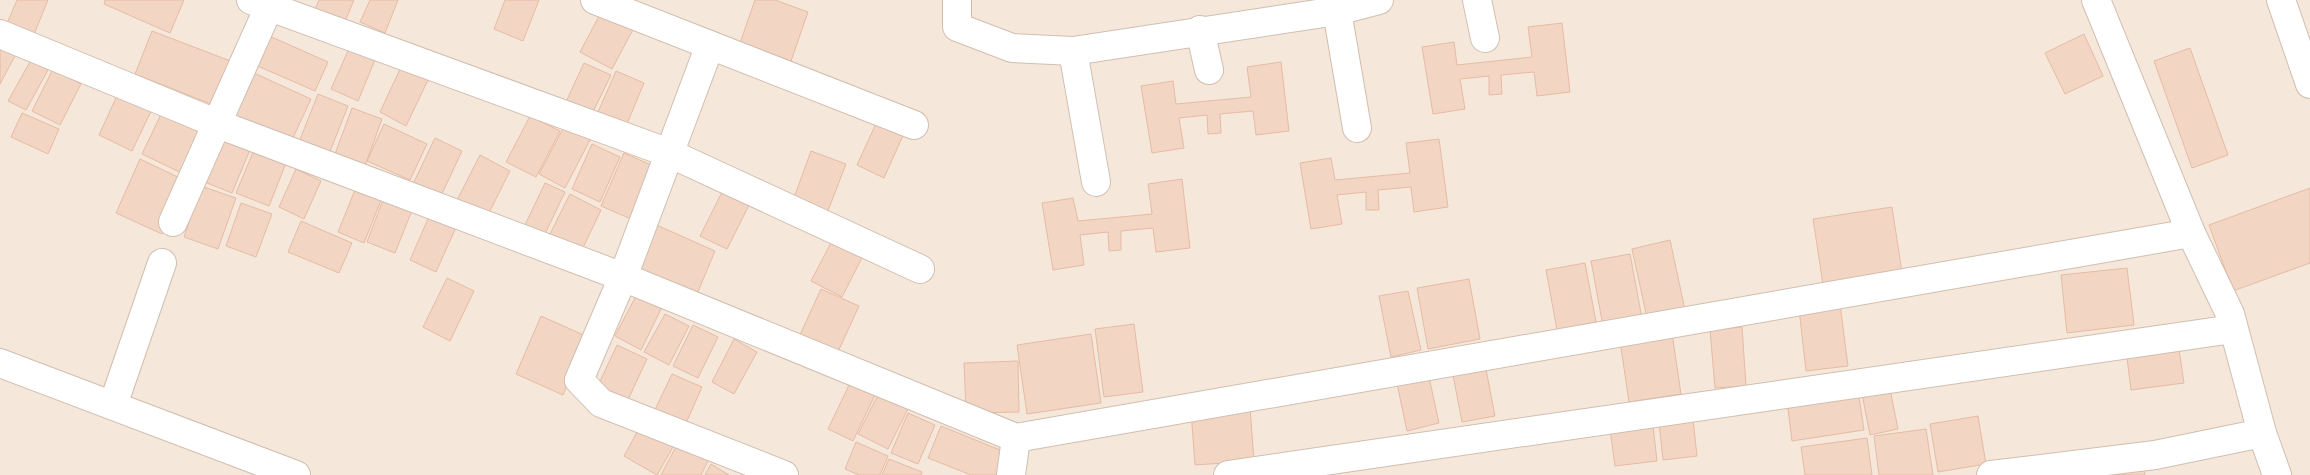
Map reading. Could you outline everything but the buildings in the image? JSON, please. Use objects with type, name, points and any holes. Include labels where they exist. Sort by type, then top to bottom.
[{"type":"street","points":[[595,0],[914,125]]},
{"type":"street","points":[[957,0],[957,27],[1012,48],[1073,51],[1337,10],[1379,0]]},
{"type":"street","points":[[1477,0],[1485,38]]},
{"type":"street","points":[[2096,0],[2191,233],[2230,314],[2262,433],[2277,475]]},
{"type":"street","points":[[2281,0],[2310,84]]},
{"type":"street","points":[[173,222],[218,124],[264,2],[669,153],[920,269]]},
{"type":"street","points":[[1337,10],[1357,128]]},
{"type":"street","points":[[1200,30],[1209,70]]},
{"type":"street","points":[[0,34],[218,124],[623,277],[1016,438],[2191,233]]},
{"type":"street","points":[[710,45],[623,277],[579,380],[601,403],[784,475]]},
{"type":"street","points":[[1073,51],[1096,182]]},
{"type":"street","points":[[113,404],[162,263]]},
{"type":"street","points":[[1228,475],[2233,329]]},
{"type":"street","points":[[0,364],[113,404],[296,475]]},
{"type":"street","points":[[1991,475],[2155,455],[2262,433]]},
{"type":"street","points":[[1011,475],[1016,438]]},
{"type":"shaded area","points":[[0,0],[2310,0],[2310,475],[0,475]]}]
